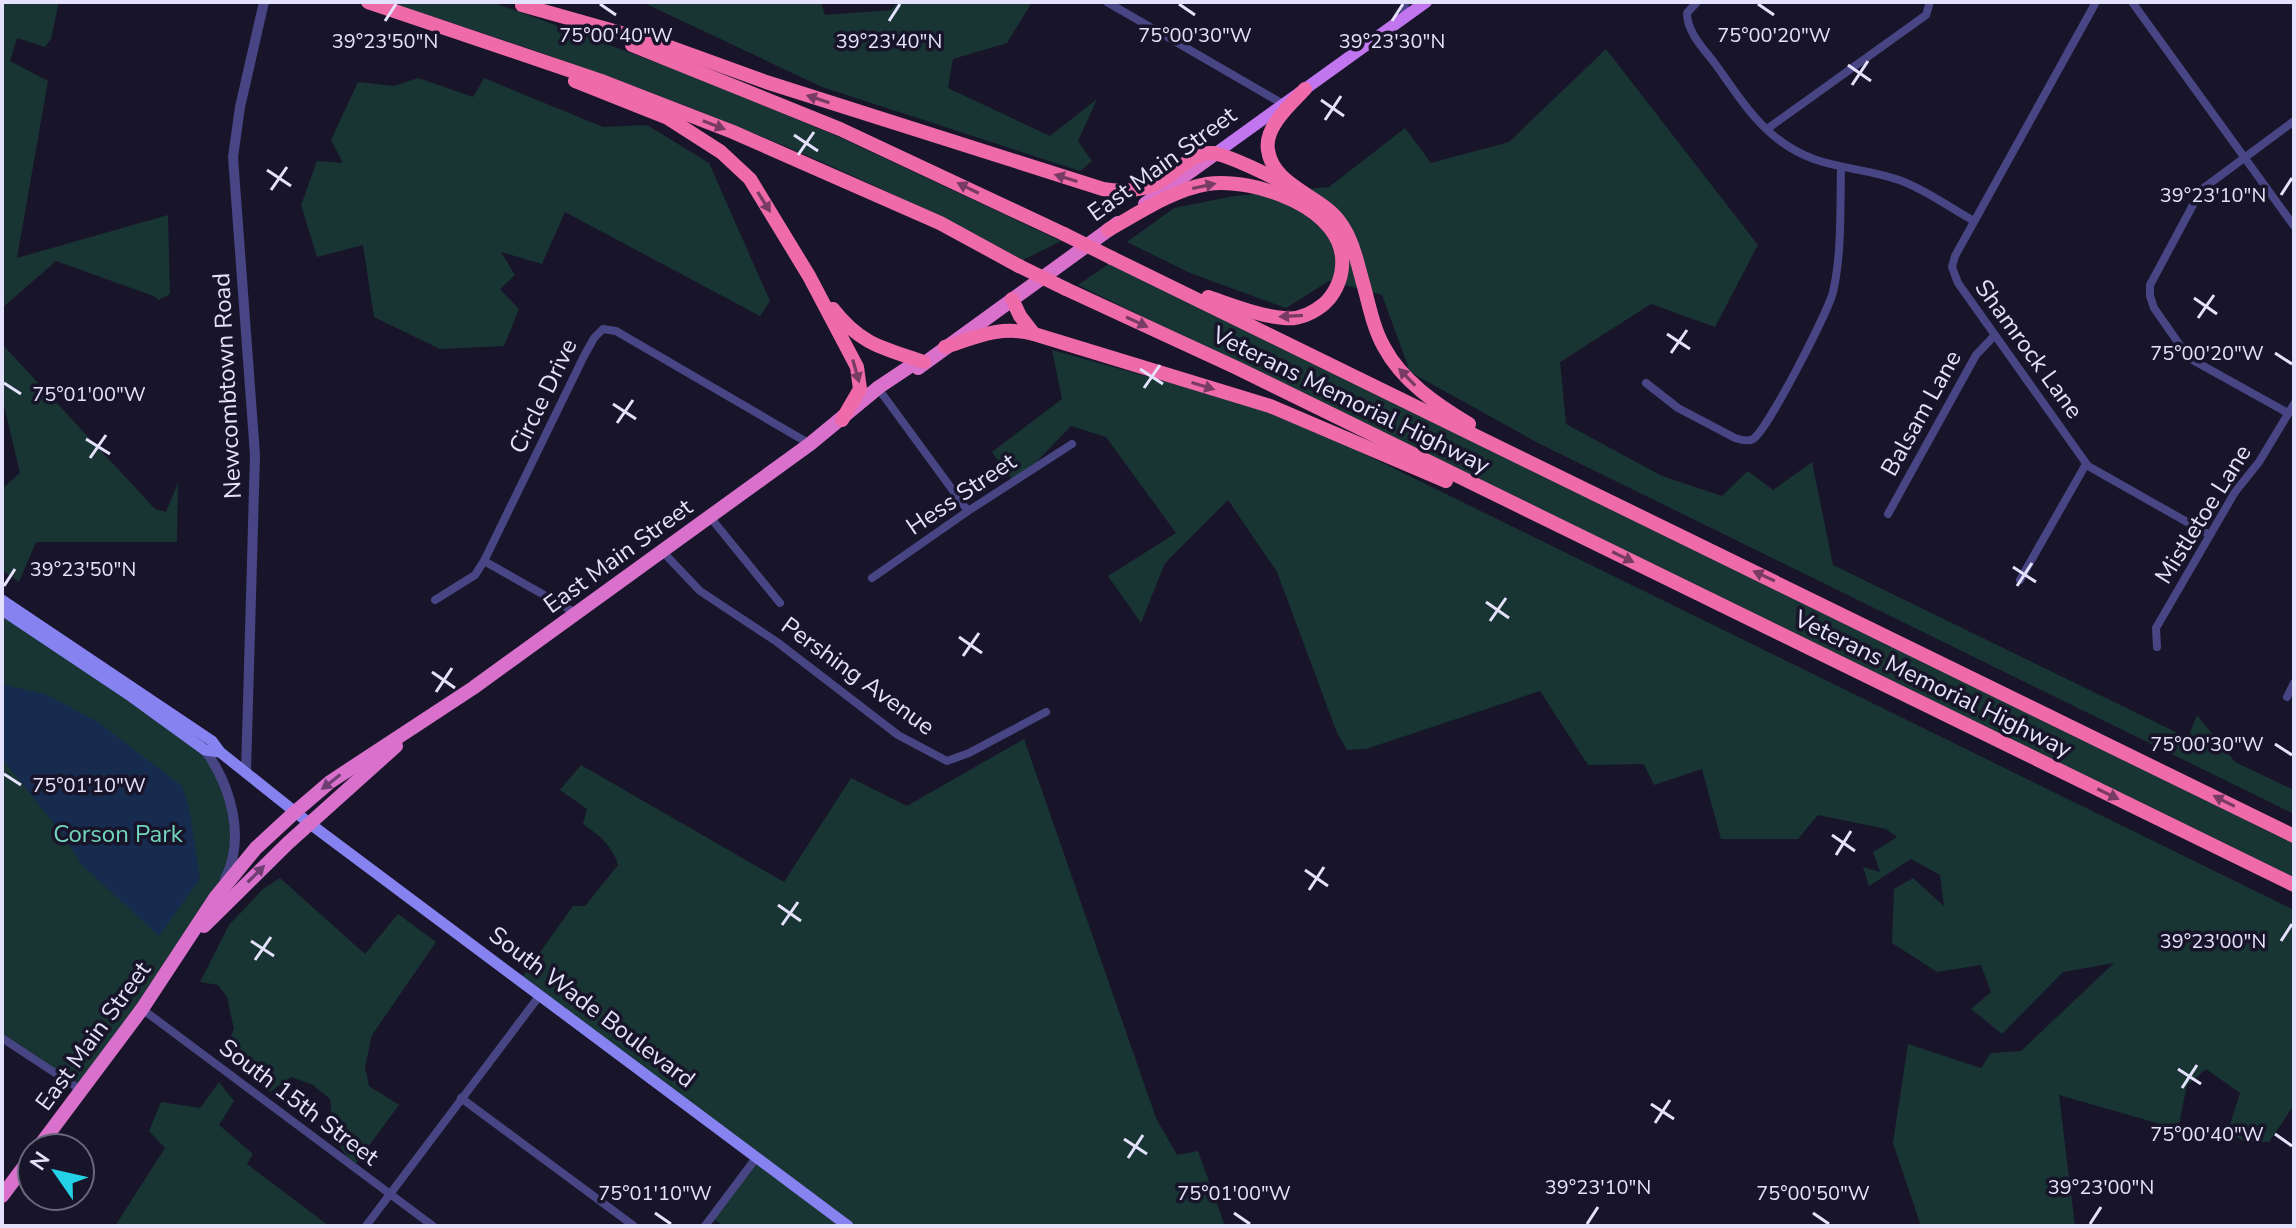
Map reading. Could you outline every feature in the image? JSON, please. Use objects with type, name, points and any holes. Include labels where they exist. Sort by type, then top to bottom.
[{"type":"highway","name":"Veterans Memorial Highway","points":[[368,2],[604,82],[733,132],[940,223],[1066,289],[1237,368],[2294,885]]},
{"type":"highway","name":"Veterans Memorial Highway","points":[[518,4],[696,69],[840,129],[1064,234],[2294,836]]},
{"type":"highway","points":[[518,4],[667,46],[766,82],[1103,189],[1124,191],[1148,187],[1200,154],[1216,153],[1297,189],[1321,204],[1344,228],[1378,334],[1393,362],[1406,377],[1464,421],[1616,505]]},
{"type":"highway","points":[[509,51],[668,118],[721,152],[750,179],[809,276],[859,372],[860,389],[842,420]]},
{"type":"highway","points":[[1297,189],[1273,165],[1267,144],[1282,115],[1305,89]]},
{"type":"highway","name":"East Main Street","points":[[50,1132],[142,1009],[215,898],[256,848],[330,782],[576,613],[1216,153]]},
{"type":"highway","points":[[1108,230],[1175,194],[1204,184],[1227,183],[1258,187],[1304,207],[1332,229],[1342,250],[1340,278],[1333,293],[1316,310],[1292,318],[1243,309],[1151,277]]},
{"type":"highway","points":[[809,276],[843,321],[861,339],[924,362]]},
{"type":"highway","points":[[1012,299],[1034,334]]},
{"type":"highway","points":[[945,347],[988,332],[1014,330],[1034,334],[1295,415],[1592,542]]},
{"type":"highway","name":"East Main Street","points":[[842,420],[855,405],[879,387],[912,365],[924,362]]},
{"type":"highway","name":"East Main Street","points":[[182,950],[309,823],[417,725]]},
{"type":"highway","points":[[3,1193],[16,1176]]},
{"type":"main road","name":"East Main Street","points":[[1216,153],[1426,2]]},
{"type":"main road","name":"South Wade Boulevard","points":[[2,600],[212,741],[220,752],[309,823],[848,1226]]},
{"type":"main road","points":[[2,610],[205,750],[220,752]]},
{"type":"street","name":"Newcombtown Road","points":[[246,772],[255,455],[233,157],[240,107],[264,2]]},
{"type":"street","points":[[1107,2],[1283,104]]},
{"type":"street","points":[[1404,17],[1405,2]]},
{"type":"street","points":[[1767,129],[1926,15],[1930,2]]},
{"type":"street","name":"Shamrock Lane","points":[[2096,2],[1974,221],[1952,267],[1958,283],[2086,464],[2210,535]]},
{"type":"street","points":[[2136,3],[2294,226]]},
{"type":"street","points":[[1694,5],[1687,18],[1694,34],[1744,104],[1767,129],[1796,152],[1841,169],[1873,173],[1909,184],[1974,221]]},
{"type":"street","points":[[2288,413],[2189,358],[2154,308],[2150,296],[2152,278],[2201,190],[2294,121]]},
{"type":"street","points":[[1646,383],[1678,408],[1735,438],[1746,441],[1757,436],[1794,372],[1832,295],[1841,169]]},
{"type":"street","name":"Circle Drive","points":[[484,561],[584,356],[603,329],[616,331],[810,444]]},
{"type":"street","name":"Balsam Lane","points":[[1888,514],[1976,355],[1995,335]]},
{"type":"street","points":[[883,395],[968,511]]},
{"type":"street","name":"Mistletoe Lane","points":[[2157,647],[2156,628],[2235,492],[2259,462],[2294,404]]},
{"type":"street","name":"Hess Street","points":[[872,578],[1072,444]]},
{"type":"street","points":[[2020,580],[2086,464]]},
{"type":"street","name":"Pershing Avenue","points":[[710,517],[780,603]]},
{"type":"street","name":"Pershing Avenue","points":[[662,551],[700,591],[777,642],[898,735],[947,761],[969,753],[1046,712]]},
{"type":"street","points":[[435,600],[475,575],[484,561],[576,613]]},
{"type":"street","points":[[2287,697],[2294,683]]},
{"type":"street","points":[[205,750],[224,781],[235,829],[233,864],[215,898]]},
{"type":"street","points":[[366,1226],[540,995]]},
{"type":"street","name":"South 15th Street","points":[[142,1009],[433,1226]]},
{"type":"street","points":[[2,1038],[81,1090]]},
{"type":"street","points":[[461,1098],[634,1226]]},
{"type":"street","points":[[705,1226],[756,1158]]},
{"type":"green space","points":[[2,2],[59,2],[51,39],[45,47],[17,38],[10,61],[48,81],[17,258],[168,215],[170,294],[158,300],[56,261],[2,308]]},
{"type":"green space","points":[[387,2],[491,2],[520,12],[693,76],[837,136],[1061,241],[1023,260],[869,183],[711,116],[550,56]]},
{"type":"green space","points":[[642,2],[821,2],[825,15],[891,10],[898,2],[1032,2],[1007,43],[953,59],[948,88],[1050,136],[1097,99],[1078,141],[1092,161],[1080,171],[822,87]]},
{"type":"green space","points":[[1606,49],[1758,245],[1715,327],[1651,304],[1560,362],[1566,424],[1662,476],[1722,496],[1748,471],[1773,490],[1812,462],[1833,565],[2188,738],[2197,715],[2235,762],[2294,790],[2294,814],[1538,443],[1410,372],[1382,295],[1329,281],[1286,308],[1190,273],[1127,242],[1174,208],[1234,196],[1329,187],[1405,128],[1431,163],[1509,142]]},
{"type":"green space","points":[[418,78],[473,97],[484,78],[603,127],[647,125],[709,163],[770,301],[760,316],[565,212],[542,264],[501,252],[515,275],[500,289],[519,309],[504,346],[440,349],[374,317],[363,245],[317,257],[301,205],[317,161],[343,163],[331,140],[358,82],[394,86]]},
{"type":"green space","points":[[1110,263],[2294,842],[2294,878],[1078,285]]},
{"type":"green space","points":[[2,344],[155,509],[166,512],[178,483],[177,542],[36,542],[19,582],[2,570],[2,489],[20,473],[2,397]]},
{"type":"green space","points":[[1052,350],[1283,414],[2294,910],[2294,1109],[2269,1142],[2243,1141],[2228,1131],[2240,1093],[2206,1069],[2187,1085],[2178,1129],[2059,1095],[2075,1226],[1921,1226],[1893,1143],[1908,1044],[1981,1068],[1991,1053],[2021,1051],[2114,963],[2063,972],[2002,1034],[1971,1009],[1991,992],[1981,965],[1937,972],[1892,943],[1894,889],[1913,878],[1944,906],[1940,875],[1911,859],[1869,886],[1863,867],[1880,872],[1873,852],[1897,837],[1886,829],[1818,815],[1798,839],[1721,839],[1702,769],[1654,785],[1644,764],[1588,765],[1540,691],[1366,749],[1347,750],[1337,733],[1277,572],[1228,500],[1165,563],[1141,623],[1108,576],[1176,533],[1106,437],[1071,426],[1015,484],[992,452],[1062,399]]},
{"type":"green space","name":"Corson Park","points":[[2,610],[205,750],[228,793],[233,864],[81,1090],[2,1038]]},
{"type":"green space","points":[[1024,739],[1156,1118],[1177,1155],[1198,1151],[1225,1226],[724,1226],[712,1218],[757,1155],[523,976],[573,906],[585,906],[618,865],[605,842],[583,824],[587,809],[560,790],[581,765],[784,882],[851,778],[907,806]]},
{"type":"green space","points":[[280,878],[365,954],[398,914],[436,942],[372,1035],[365,1067],[369,1086],[399,1105],[354,1166],[334,1139],[330,1099],[313,1085],[291,1077],[270,1092],[226,1047],[234,1029],[227,997],[218,985],[200,982],[229,925],[263,889]]},
{"type":"green space","points":[[219,1082],[234,1101],[219,1125],[253,1154],[247,1164],[329,1226],[115,1226],[165,1148],[149,1131],[161,1102],[200,1108]]},
{"type":"water","points":[[2,684],[48,695],[101,724],[183,787],[200,879],[159,936],[83,866],[2,758]]}]
